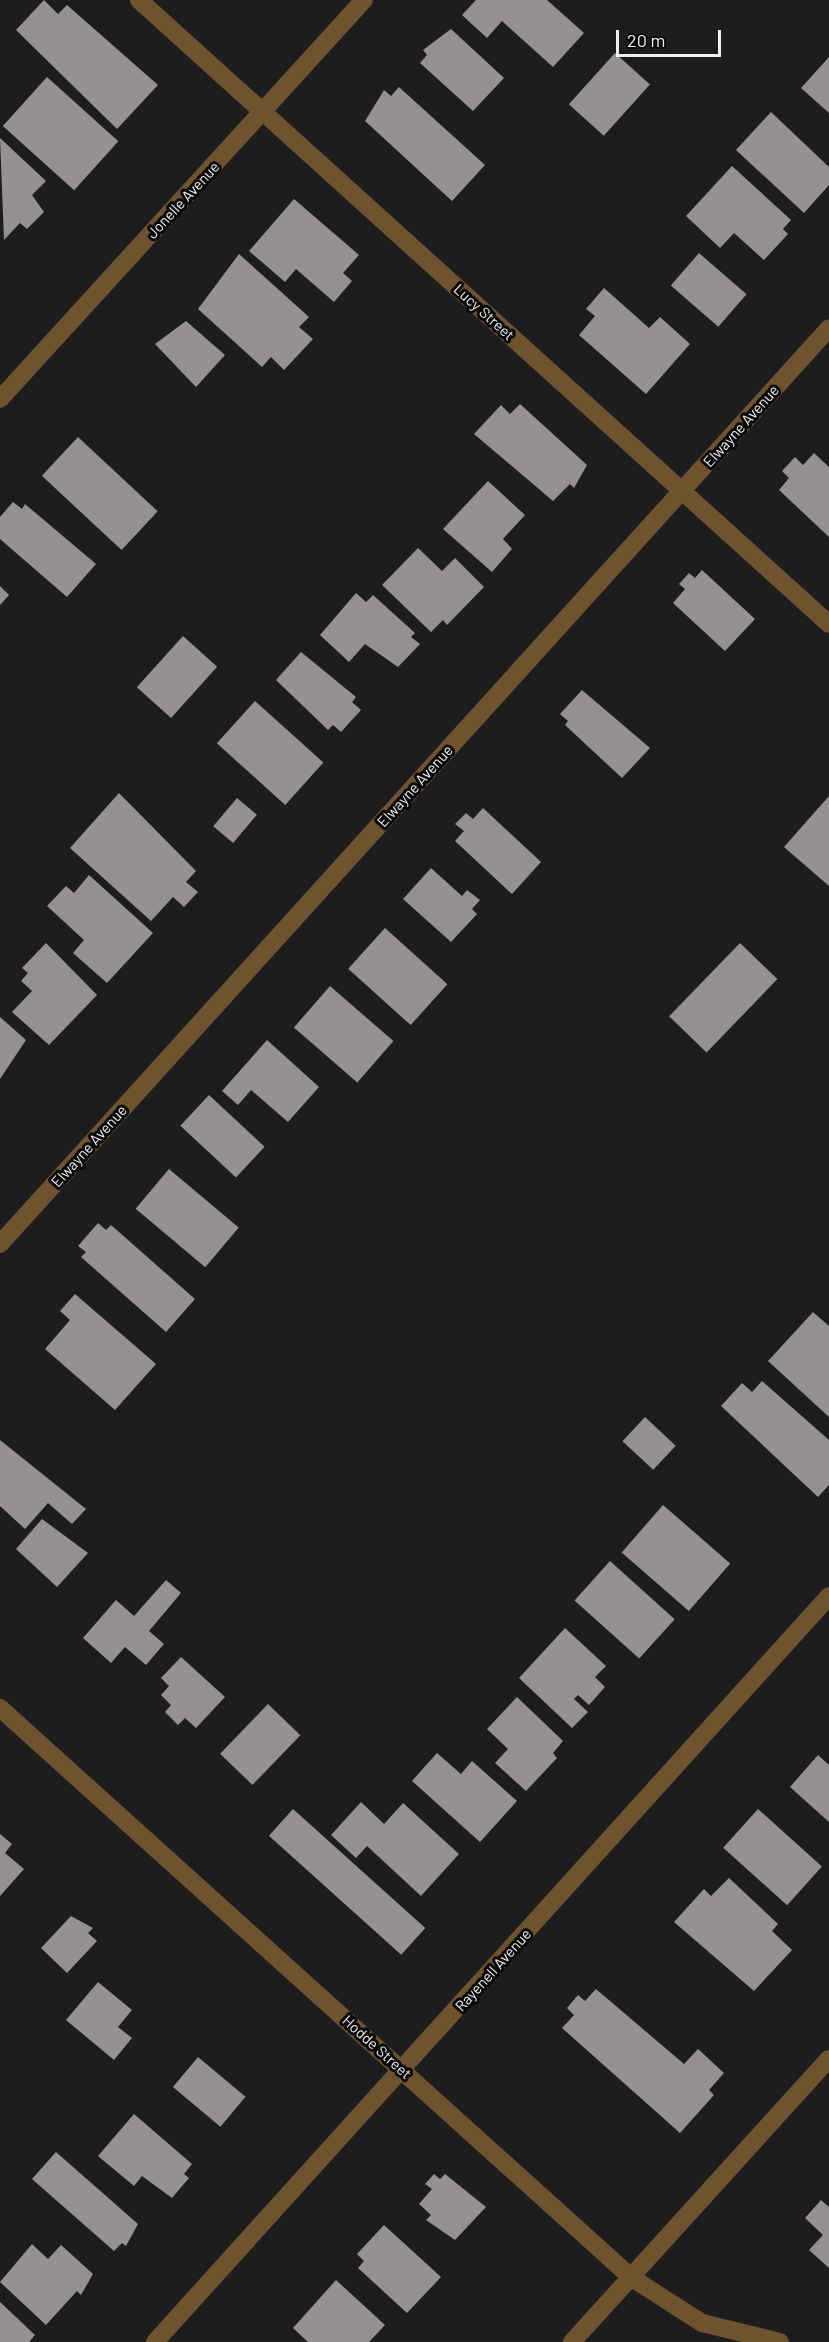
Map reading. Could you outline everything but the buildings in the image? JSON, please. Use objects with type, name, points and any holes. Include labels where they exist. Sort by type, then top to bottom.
[{"type":"street","name":"Lucy Street","points":[[139,0],[829,624]]},
{"type":"street","name":"Jonelle Avenue","points":[[0,399],[364,0]]},
{"type":"street","name":"Elwayne Avenue","points":[[0,1244],[829,328]]},
{"type":"street","name":"Rayenell Avenue","points":[[155,2342],[829,1596]]},
{"type":"street","name":"Hodde Street","points":[[0,1708],[632,2278],[702,2323],[780,2342]]},
{"type":"street","points":[[572,2342],[829,2059]]}]
